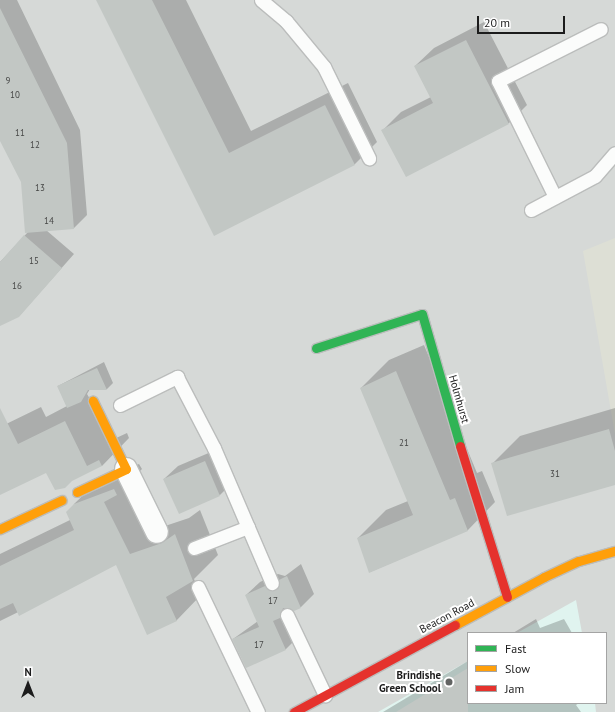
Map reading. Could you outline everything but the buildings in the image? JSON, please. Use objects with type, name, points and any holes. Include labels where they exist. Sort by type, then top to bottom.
[{"type":"street","name":"Holmhurst","points":[[316,348],[422,314],[492,558],[507,597]]},
{"type":"street","points":[[93,401],[157,532]]},
{"type":"street","points":[[77,492],[126,469]]},
{"type":"street","points":[[0,529],[62,500]]},
{"type":"street","name":"Beacon Road","points":[[294,712],[507,597],[579,561],[615,552]]},
{"type":"lane","points":[[261,0],[286,21],[324,67],[369,158]]},
{"type":"lane","points":[[555,197],[498,81],[601,29]]},
{"type":"lane","points":[[531,210],[595,176],[615,153]]},
{"type":"lane","points":[[120,405],[177,377],[214,448],[272,583]]},
{"type":"lane","points":[[194,548],[248,527]]},
{"type":"lane","points":[[198,587],[258,712]]},
{"type":"lane","points":[[287,615],[325,695]]},
{"type":"shaded area","points":[[0,0],[615,0],[615,712],[0,712]]},
{"type":"shaded area","points":[[615,238],[615,434],[583,251]]},
{"type":"shaded area","points":[[576,600],[582,632],[519,632]]},
{"type":"shaded area","name":"Brindishe Green School","points":[[467,662],[467,704],[595,704],[596,712],[378,712]]},
{"type":"traffic: fast","points":[[316,348],[422,314],[460,446]]},
{"type":"traffic: slow","points":[[77,492],[126,469],[93,401]]},
{"type":"traffic: slow","points":[[0,529],[62,500]]},
{"type":"traffic: slow","points":[[455,625],[544,577],[579,561],[615,551]]},
{"type":"traffic: jam","points":[[460,446],[507,597]]},
{"type":"traffic: jam","points":[[294,712],[455,625]]},
{"type":"place","name":"Brindishe Green School","points":[[449,682]]}]
